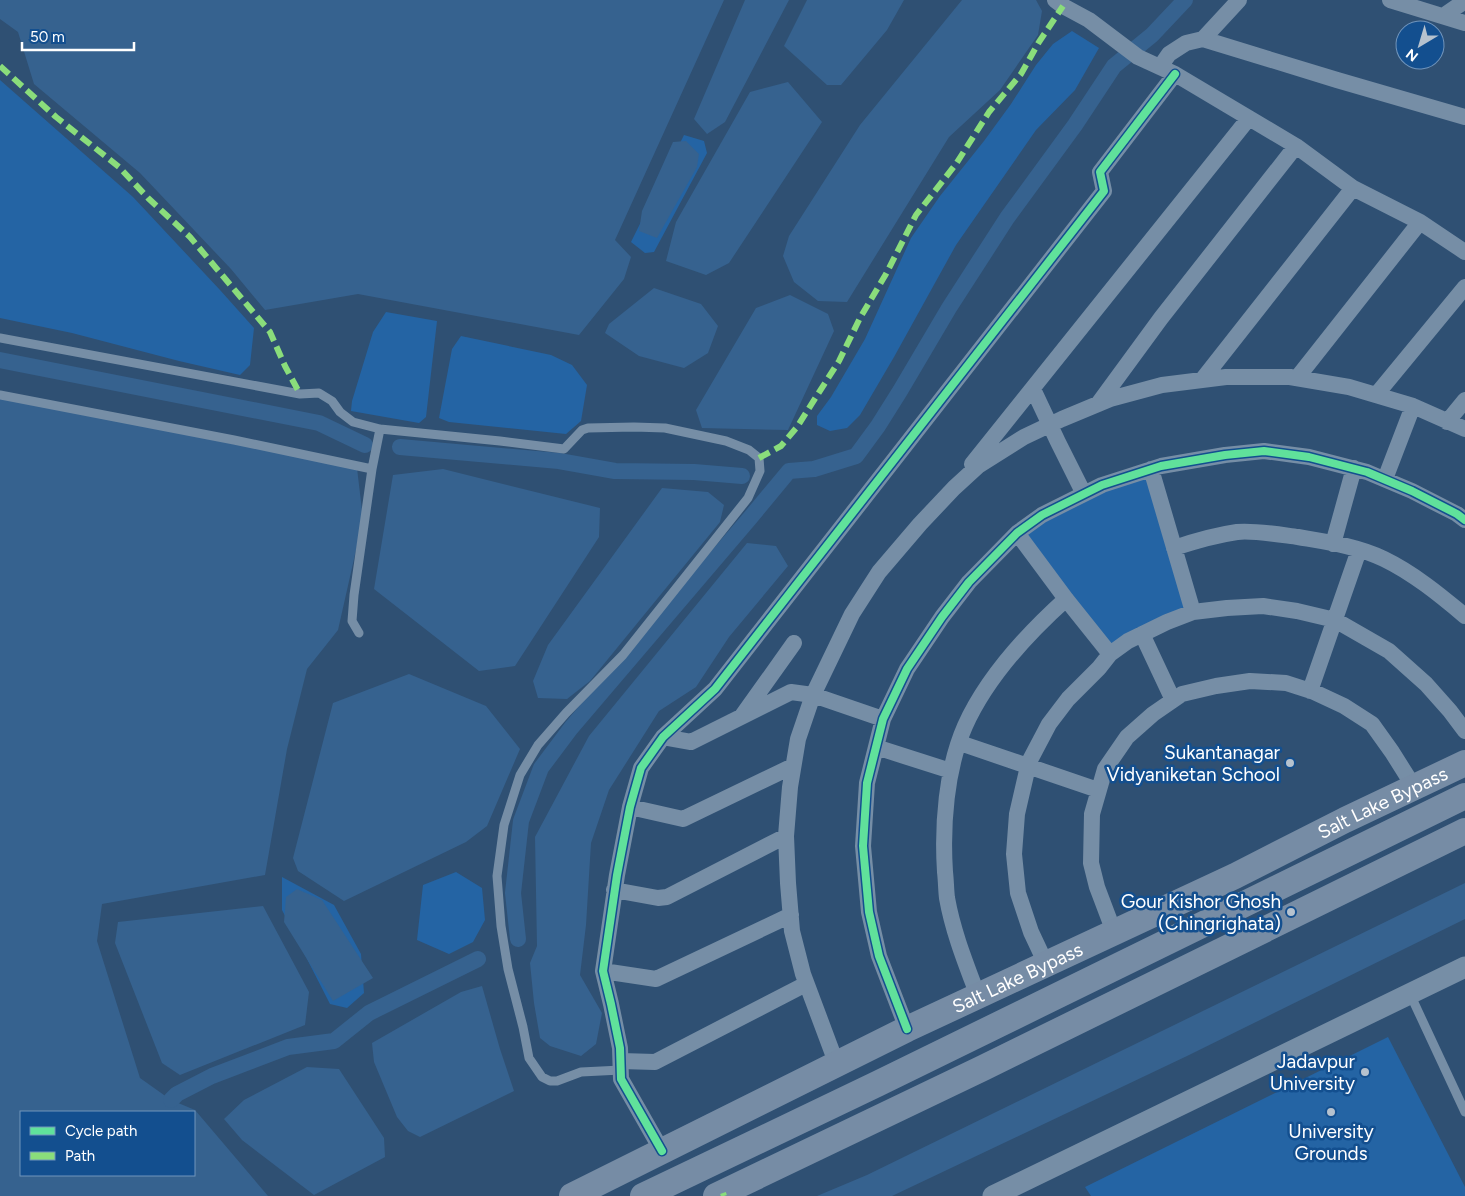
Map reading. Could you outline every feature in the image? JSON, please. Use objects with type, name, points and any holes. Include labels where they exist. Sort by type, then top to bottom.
[{"type":"main road","name":"Salt Lake Bypass","points":[[572,1196],[907,1029],[1213,886],[1465,763]]},
{"type":"main road","name":"Salt Lake Bypass","points":[[643,1196],[902,1072],[1465,796]]},
{"type":"main road","points":[[721,1195],[1460,834]]},
{"type":"street","points":[[1055,0],[1070,5],[1138,57],[1175,74],[1296,146],[1354,188],[1420,222],[1465,252]]},
{"type":"street","points":[[1203,39],[1239,0]]},
{"type":"street","points":[[1390,0],[1465,23]]},
{"type":"street","points":[[1443,16],[1465,1]]},
{"type":"street","points":[[1160,66],[1169,54],[1186,43],[1203,39],[1465,117]]},
{"type":"street","points":[[662,1151],[621,1079],[620,1048],[603,971],[614,890],[630,808],[641,768],[663,737],[715,689],[1104,191],[1100,172],[1175,74]]},
{"type":"street","points":[[837,1064],[802,974],[792,931],[786,836],[790,787],[798,739],[813,695],[852,614],[878,572],[954,488],[1249,118]]},
{"type":"street","points":[[1098,404],[1161,318],[1296,146]]},
{"type":"street","points":[[1202,380],[1354,188]]},
{"type":"street","points":[[1297,378],[1420,222]]},
{"type":"street","points":[[1376,395],[1465,287]]},
{"type":"street","points":[[954,488],[978,466],[1024,437],[1110,399],[1162,385],[1226,377],[1290,376],[1349,387],[1413,406],[1465,429]]},
{"type":"street","points":[[1033,389],[1084,494]]},
{"type":"street","points":[[1447,422],[1465,400]]},
{"type":"street","points":[[1385,479],[1413,406]]},
{"type":"street","points":[[907,1029],[879,956],[869,912],[863,846],[867,783],[883,719],[907,670],[942,617],[970,582],[1017,533],[1042,515],[1102,485],[1161,466],[1224,455],[1264,451],[1309,457],[1354,468],[1412,491],[1465,520]]},
{"type":"street","points":[[1334,544],[1354,468]]},
{"type":"street","points":[[1151,469],[1193,612]]},
{"type":"street","points":[[1174,548],[1207,538],[1239,532],[1282,535],[1334,544],[1383,559],[1408,573],[1443,597],[1465,616]]},
{"type":"street","points":[[1017,533],[1110,654]]},
{"type":"street","points":[[1310,690],[1358,550]]},
{"type":"street","points":[[978,996],[958,940],[947,897],[944,850],[945,814],[951,771],[965,727],[987,687],[1014,652],[1043,620],[1066,599]]},
{"type":"street","points":[[1046,964],[1031,932],[1018,893],[1014,854],[1017,814],[1029,762],[1049,724],[1068,699],[1099,668],[1110,654],[1128,641],[1193,612],[1228,608],[1263,606],[1297,611],[1335,620],[1389,651],[1426,684],[1465,731]]},
{"type":"street","points":[[1142,634],[1173,700]]},
{"type":"street","points":[[740,718],[794,643]]},
{"type":"street","points":[[1114,932],[1097,888],[1091,863],[1092,814],[1098,790],[1105,769],[1127,737],[1153,714],[1182,694],[1250,681],[1286,683],[1310,690],[1344,706],[1372,724],[1414,787]]},
{"type":"street","points":[[663,737],[691,742],[791,692],[813,695],[883,719]]},
{"type":"street","points":[[960,743],[1098,790]]},
{"type":"street","points":[[876,747],[951,771]]},
{"type":"street","points":[[630,808],[683,819],[794,766]]},
{"type":"street","points":[[614,890],[658,898],[667,897],[786,836]]},
{"type":"street","points":[[1213,886],[1226,913]]},
{"type":"street","points":[[603,971],[656,979],[791,915]]},
{"type":"street","points":[[993,1196],[1465,967]]},
{"type":"street","points":[[621,1066],[655,1062],[806,984]]},
{"type":"lane","points":[[0,338],[300,394],[319,393],[332,401],[340,412],[353,422],[380,429],[500,440],[564,449],[582,430],[588,428],[664,428],[726,441],[749,450],[759,458],[760,471],[748,498],[623,655],[566,713],[538,745],[520,775],[504,825],[497,876],[501,926],[508,969],[529,1058],[542,1077],[557,1082],[581,1072],[621,1066]]},
{"type":"lane","points":[[0,395],[234,440],[372,469]]},
{"type":"lane","points":[[359,633],[352,620],[354,595],[372,469],[380,429]]},
{"type":"lane","points":[[1410,994],[1465,1111]]},
{"type":"shaded area","points":[[0,0],[724,0],[615,240],[631,257],[624,279],[579,335],[358,294],[265,310],[231,269],[140,173],[34,84],[18,32],[0,19]]},
{"type":"shaded area","points":[[745,0],[789,0],[725,122],[707,134],[694,119]]},
{"type":"shaded area","points":[[807,0],[904,0],[887,30],[841,85],[827,85],[784,46]]},
{"type":"shaded area","points":[[962,0],[1036,0],[1042,11],[1038,35],[1000,90],[949,137],[847,302],[818,301],[794,282],[783,256],[789,236],[860,125]]},
{"type":"shaded area","points":[[1072,31],[1099,48],[1075,90],[1036,130],[956,245],[860,415],[847,428],[830,431],[817,425],[817,416],[831,397],[865,339],[911,238],[940,196],[1011,104],[1036,65],[1053,44]]},
{"type":"shaded area","points":[[0,80],[133,197],[254,328],[250,365],[240,375],[72,333],[0,318]]},
{"type":"shaded area","points":[[788,82],[822,122],[729,263],[706,275],[666,261],[676,222],[750,92]]},
{"type":"shaded area","points":[[684,135],[704,141],[707,153],[654,252],[645,253],[631,242]]},
{"type":"shaded area","points":[[686,141],[699,154],[697,167],[657,238],[639,231],[642,211],[673,142]]},
{"type":"shaded area","points":[[654,288],[701,304],[718,326],[708,353],[684,368],[639,356],[605,333],[609,324]]},
{"type":"shaded area","points":[[790,295],[828,314],[834,331],[788,430],[702,428],[696,410],[756,308]]},
{"type":"shaded area","points":[[386,312],[437,321],[426,417],[419,423],[351,411],[352,401],[373,332]]},
{"type":"shaded area","points":[[461,336],[551,355],[572,365],[587,385],[581,421],[566,434],[449,422],[439,418],[452,349]]},
{"type":"shaded area","points":[[0,398],[357,468],[363,519],[338,630],[307,669],[287,749],[265,875],[102,904],[97,941],[140,1078],[171,1100],[195,1110],[268,1196],[0,1196]]},
{"type":"shaded area","points":[[443,469],[600,508],[599,537],[515,666],[479,671],[374,589],[393,475]]},
{"type":"shaded area","points":[[1146,475],[1185,610],[1110,648],[1025,534],[1090,497]]},
{"type":"shaded area","points":[[662,488],[708,492],[724,505],[720,522],[590,681],[567,699],[538,698],[533,681],[548,645]]},
{"type":"shaded area","points":[[747,543],[776,546],[788,566],[729,637],[696,687],[659,711],[609,790],[591,843],[586,925],[580,975],[602,1013],[596,1044],[581,1056],[550,1046],[540,1038],[530,963],[537,946],[535,837],[589,736]]},
{"type":"shaded area","points":[[409,674],[486,706],[520,749],[487,826],[466,842],[344,901],[298,871],[293,858],[333,703]]},
{"type":"shaded area","points":[[456,872],[482,888],[485,920],[473,942],[449,954],[417,940],[423,885]]},
{"type":"shaded area","points":[[282,877],[334,905],[361,954],[364,993],[347,1008],[330,1004],[282,910]]},
{"type":"shaded area","points":[[1465,883],[1465,919],[1187,1056],[892,1196],[817,1196],[867,1175]]},
{"type":"shaded area","points":[[297,889],[322,900],[373,978],[333,1001],[284,922],[286,897]]},
{"type":"shaded area","points":[[263,906],[309,992],[305,1025],[180,1075],[162,1063],[115,943],[118,922]]},
{"type":"shaded area","points":[[482,986],[514,1091],[420,1137],[408,1131],[397,1117],[374,1062],[372,1043],[461,992]]},
{"type":"shaded area","name":"University Grounds","points":[[1388,1037],[1465,1187],[1465,1196],[1091,1196],[1085,1187]]},
{"type":"shaded area","points":[[307,1067],[339,1069],[384,1138],[385,1157],[314,1195],[242,1140],[224,1119],[244,1100]]},
{"type":"waterway","points":[[518,939],[513,893],[521,821],[541,768],[571,728],[789,471],[814,469],[856,456],[878,426],[949,308],[1007,218],[1075,125],[1114,66],[1152,35],[1185,0]]},
{"type":"waterway","points":[[0,360],[319,423],[365,445]]},
{"type":"waterway","points":[[400,447],[559,461],[615,471],[694,472],[742,476]]},
{"type":"waterway","points":[[171,1100],[177,1094],[212,1076],[288,1047],[334,1041],[369,1013],[478,959]]},
{"type":"marked path","points":[[759,458],[781,446],[797,427],[839,361],[916,215],[956,164],[989,112],[1021,74],[1039,42],[1063,6]]},
{"type":"marked path","points":[[0,66],[56,117],[119,167],[148,198],[190,237],[270,332],[300,394]]},
{"type":"cycle path","points":[[662,1151],[621,1079],[620,1048],[603,971],[617,875],[630,807],[641,768],[663,737],[715,689],[1104,191],[1100,172],[1175,74]]},
{"type":"cycle path","points":[[907,1029],[879,956],[869,912],[863,846],[867,783],[883,719],[907,669],[942,617],[969,582],[1017,533],[1042,515],[1102,485],[1161,466],[1225,455],[1264,451],[1309,457],[1367,472],[1412,491],[1465,520]]},
{"type":"place","name":"Sukantanagar Vidyaniketan School","points":[[1290,763]]},
{"type":"place","name":"Gour Kishor Ghosh (Chingrighata)","points":[[1291,912]]},
{"type":"place","name":"Jadavpur University","points":[[1365,1072]]},
{"type":"place","name":"University Grounds","points":[[1331,1112]]}]
